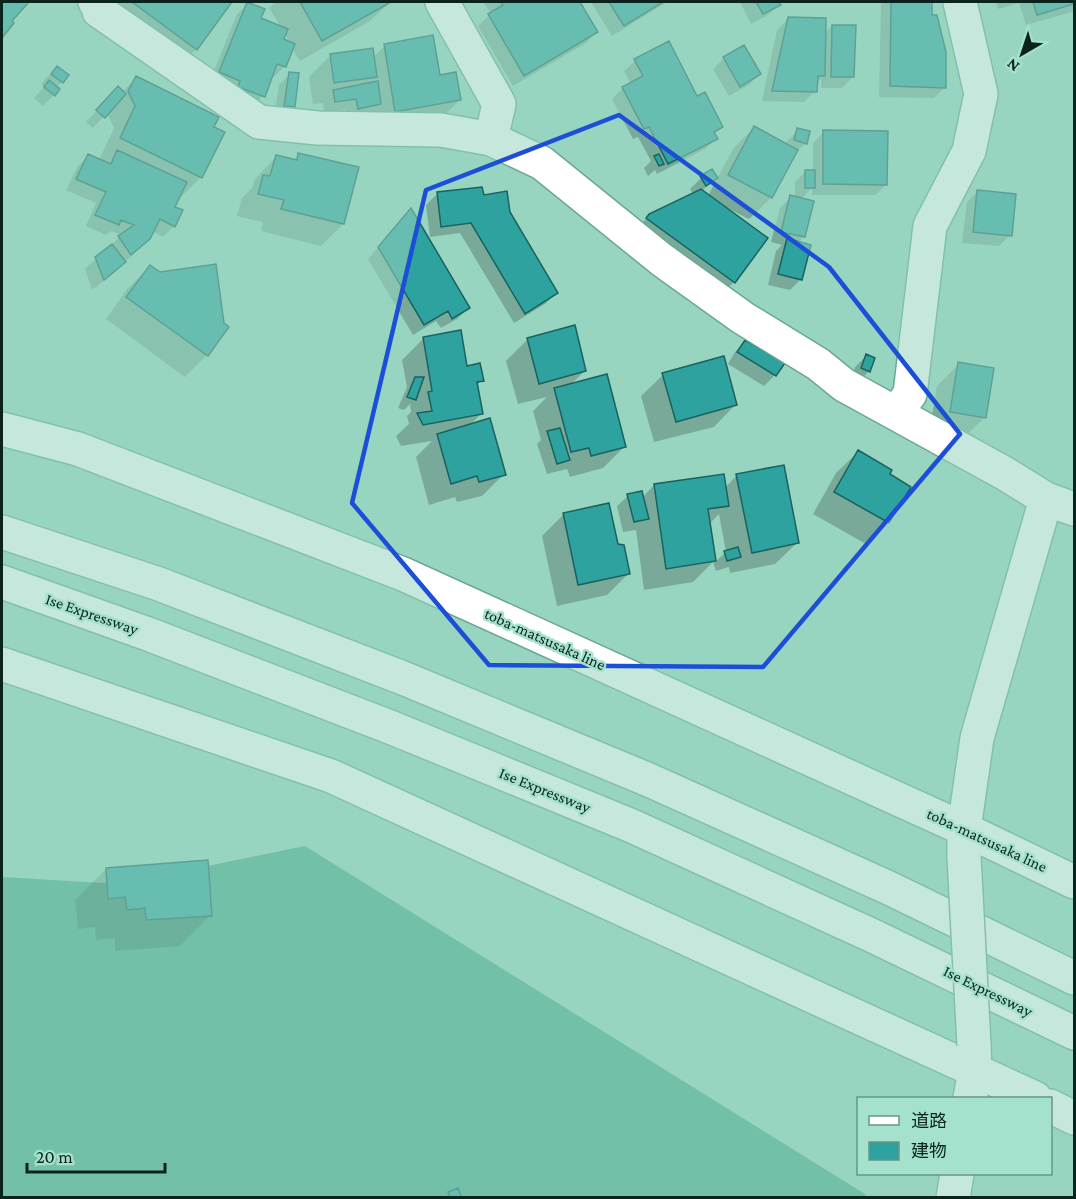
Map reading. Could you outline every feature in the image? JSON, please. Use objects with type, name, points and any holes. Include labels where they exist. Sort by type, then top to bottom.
[{"type":"main road","points":[[95,2],[99,5],[99,11],[259,122],[318,128],[441,130],[491,139],[542,163],[662,261],[743,318],[818,364],[844,385],[1060,504],[977,738],[964,843],[973,1071]]},
{"type":"main road","points":[[442,2],[499,104],[491,139]]},
{"type":"main road","points":[[896,413],[910,394],[930,226],[969,151],[981,94],[960,2]]},
{"type":"main road","name":"toba-matsusaka line","points":[[2,429],[78,449],[403,574],[964,843],[1074,882]]},
{"type":"main road","points":[[2,532],[170,588],[403,678],[649,780],[889,888],[1074,978]]},
{"type":"main road","name":"Ise Expressway","points":[[2,582],[148,633],[390,727],[633,826],[871,935],[1074,1032]]},
{"type":"main road","points":[[2,664],[331,776],[1033,1097]]},
{"type":"main road","points":[[1052,1107],[1074,1118]]},
{"type":"main road","points":[[953,1197],[957,1175]]},
{"type":"highlighted area","points":[[619,115],[829,267],[960,434],[763,667],[489,665],[352,503],[426,190]]},
{"type":"green space","points":[[305,846],[865,1194],[866,1197],[2,1197],[2,877],[120,884]]},
{"type":"building","points":[[2,2],[29,2],[12,21],[14,23],[2,38]]},
{"type":"building","points":[[132,2],[232,2],[197,50]]},
{"type":"building","points":[[247,2],[265,9],[261,18],[288,29],[284,39],[295,44],[286,67],[277,64],[265,97],[238,87],[240,81],[219,72]]},
{"type":"building","points":[[300,2],[391,2],[322,41]]},
{"type":"building","points":[[500,2],[580,2],[598,32],[524,76],[488,14],[503,5]]},
{"type":"building","points":[[609,2],[663,2],[624,26]]},
{"type":"building","points":[[756,2],[779,2],[781,5],[763,14]]},
{"type":"building","points":[[891,2],[932,2],[932,15],[937,15],[946,52],[946,88],[890,86]]},
{"type":"building","points":[[1033,2],[1074,2],[1074,4],[1037,15]]},
{"type":"building","points":[[788,17],[826,18],[825,76],[818,76],[817,92],[772,91]]},
{"type":"building","points":[[832,25],[856,25],[854,77],[831,77]]},
{"type":"building","points":[[433,35],[440,75],[456,72],[461,100],[395,112],[384,44]]},
{"type":"building","points":[[669,41],[697,96],[705,92],[723,127],[714,132],[718,139],[668,164],[649,127],[644,129],[622,87],[643,76],[634,59]]},
{"type":"building","points":[[744,45],[761,74],[740,87],[723,57]]},
{"type":"building","points":[[373,48],[377,77],[334,83],[330,54]]},
{"type":"building","points":[[57,66],[69,75],[63,83],[51,74]]},
{"type":"building","points":[[289,72],[299,73],[295,107],[284,106]]},
{"type":"building","points":[[136,76],[219,117],[214,127],[225,132],[202,178],[120,138],[135,106],[128,91]]},
{"type":"building","points":[[49,80],[60,89],[55,96],[44,87]]},
{"type":"building","points":[[378,81],[381,104],[358,109],[356,99],[335,102],[333,90]]},
{"type":"building","points":[[118,86],[126,94],[105,118],[96,110]]},
{"type":"building","points":[[754,126],[798,150],[772,198],[728,175]]},
{"type":"building","points":[[797,128],[810,131],[807,144],[794,140]]},
{"type":"building","points":[[823,130],[888,131],[887,185],[823,184]]},
{"type":"building","points":[[117,150],[187,182],[175,207],[183,210],[175,227],[160,219],[150,239],[131,255],[118,236],[134,225],[121,220],[119,225],[95,215],[106,192],[76,179],[88,154],[111,164]]},
{"type":"building","points":[[298,153],[359,167],[344,224],[281,209],[284,200],[258,194],[263,175],[270,176],[276,155],[297,160]]},
{"type":"building","points":[[659,154],[664,164],[659,166],[654,156]]},
{"type":"building","points":[[712,169],[718,178],[706,186],[700,176]]},
{"type":"building","points":[[805,170],[815,170],[815,188],[805,188]]},
{"type":"building","points":[[482,187],[484,195],[507,191],[510,212],[558,293],[525,314],[471,223],[441,227],[437,192]]},
{"type":"building","points":[[701,189],[768,238],[735,283],[646,218],[649,214]]},
{"type":"building","points":[[977,190],[1016,194],[1012,236],[973,232]]},
{"type":"building","points":[[790,195],[814,201],[805,237],[781,232]]},
{"type":"building","points":[[411,208],[470,308],[452,319],[448,311],[424,325],[378,247]]},
{"type":"building","points":[[787,238],[811,245],[802,280],[778,274]]},
{"type":"building","points":[[112,244],[126,262],[104,280],[95,257]]},
{"type":"building","points":[[216,264],[224,323],[229,327],[208,356],[126,297],[150,265],[160,272]]},
{"type":"building","points":[[575,325],[586,371],[539,384],[527,338]]},
{"type":"building","points":[[461,330],[467,366],[480,363],[484,381],[477,382],[483,414],[423,425],[417,413],[432,411],[428,392],[432,391],[423,337]]},
{"type":"building","points":[[745,340],[785,363],[776,376],[737,352]]},
{"type":"building","points":[[866,354],[875,358],[870,372],[861,368]]},
{"type":"building","points":[[724,356],[737,405],[676,422],[662,373]]},
{"type":"building","points":[[958,362],[994,368],[986,418],[950,412]]},
{"type":"building","points":[[607,374],[626,447],[591,456],[589,448],[571,452],[554,388]]},
{"type":"building","points":[[415,377],[424,377],[416,400],[407,397]]},
{"type":"building","points":[[490,418],[506,475],[479,482],[477,476],[451,484],[437,434]]},
{"type":"building","points":[[560,428],[570,460],[557,464],[547,431]]},
{"type":"building","points":[[858,450],[892,470],[890,474],[911,487],[889,523],[834,492]]},
{"type":"building","points":[[784,465],[799,543],[752,553],[736,474]]},
{"type":"building","points":[[724,474],[729,506],[708,509],[716,561],[666,569],[654,484]]},
{"type":"building","points":[[642,491],[649,519],[634,522],[627,494]]},
{"type":"building","points":[[609,503],[618,544],[624,545],[630,574],[578,585],[563,513]]},
{"type":"building","points":[[738,547],[741,557],[727,561],[724,551]]},
{"type":"building","points":[[208,860],[212,916],[146,920],[145,908],[127,910],[125,897],[108,899],[106,868]]},
{"type":"building","points":[[458,1188],[462,1198],[450,1198],[448,1192]]}]
